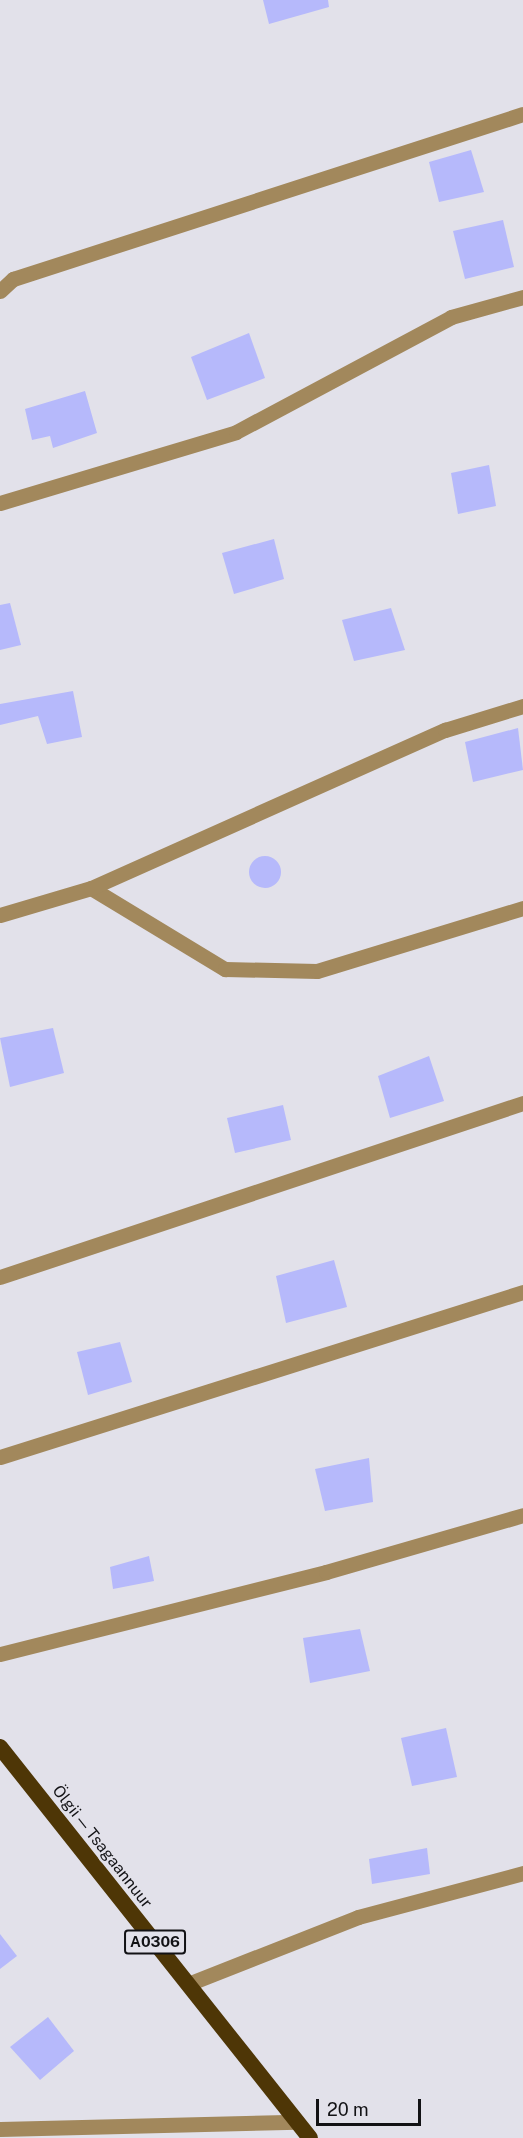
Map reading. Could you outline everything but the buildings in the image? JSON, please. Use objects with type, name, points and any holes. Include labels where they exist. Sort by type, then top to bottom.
[{"type":"highway","name":"Ölgii — Tsagaannuur","points":[[0,1747],[310,2138]]},
{"type":"street","points":[[0,291],[13,279],[523,114]]},
{"type":"street","points":[[0,503],[236,432],[451,317],[523,297]]},
{"type":"street","points":[[0,915],[91,888],[445,730],[523,706]]},
{"type":"street","points":[[91,888],[225,969],[317,971],[523,908]]},
{"type":"street","points":[[0,1277],[523,1103]]},
{"type":"street","points":[[0,1457],[523,1292]]},
{"type":"street","points":[[0,1654],[326,1572],[523,1515]]},
{"type":"street","points":[[188,1984],[358,1917],[523,1873]]},
{"type":"street","points":[[0,2129],[297,2122]]}]
